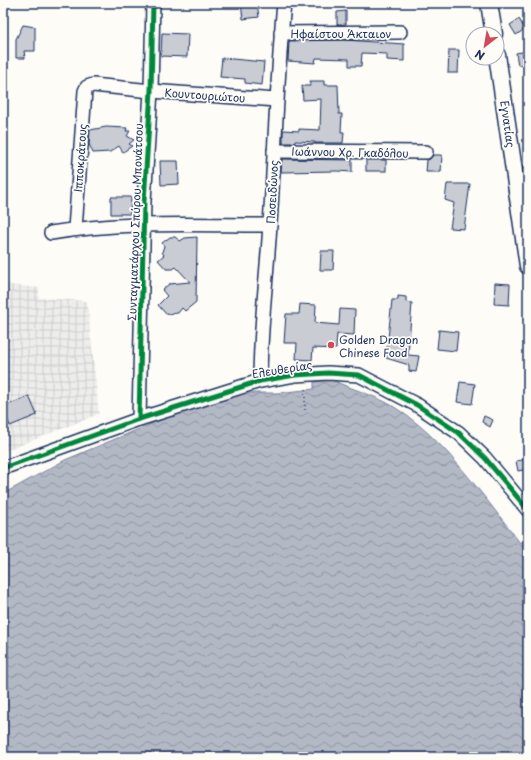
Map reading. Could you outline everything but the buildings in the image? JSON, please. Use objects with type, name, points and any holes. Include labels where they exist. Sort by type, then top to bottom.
[{"type":"main road","points":[[489,3],[493,26]]},
{"type":"main road","name":"Εγνατίας","points":[[499,66],[528,266]]},
{"type":"street","name":"Συνταγματάρχου Σπύρου Μπονάτσου","points":[[139,419],[144,201],[151,91],[153,3]]},
{"type":"street","name":"Ποσειδώνος","points":[[260,381],[260,353],[270,225],[276,100],[284,3]]},
{"type":"street","name":"Ηφαίστου Άκταιον","points":[[281,33],[400,32]]},
{"type":"street","name":"Κουντουριώτου","points":[[87,87],[93,85],[151,91],[276,100]]},
{"type":"street","name":"Ιπποκράτους","points":[[75,229],[85,91],[87,87]]},
{"type":"street","name":"Ιωάννου Χρ. Γκαδόλου","points":[[274,151],[426,152]]},
{"type":"street","points":[[51,233],[75,229],[144,225],[270,225]]},
{"type":"street","name":"Ελευθερίας","points":[[3,468],[139,419],[260,381],[295,375],[328,373],[359,375],[417,405],[459,433],[485,458],[528,510]]},
{"type":"path","points":[[305,390],[306,410]]},
{"type":"shaded area","points":[[3,284],[39,288],[39,298],[87,301],[99,414],[3,452]]},
{"type":"water","points":[[332,380],[384,401],[419,425],[445,450],[479,490],[520,543],[528,538],[528,757],[3,757],[3,494],[65,460],[199,404],[230,393],[277,393],[314,389],[314,382]]},
{"type":"cycle path","points":[[139,419],[144,201],[151,91],[153,3]]},
{"type":"cycle path","points":[[3,468],[139,419],[260,381],[295,375],[328,373],[359,375],[417,405],[459,433],[485,458],[528,510]]},
{"type":"place","name":"Golden Dragon Chinese Food","points":[[331,345]]}]
